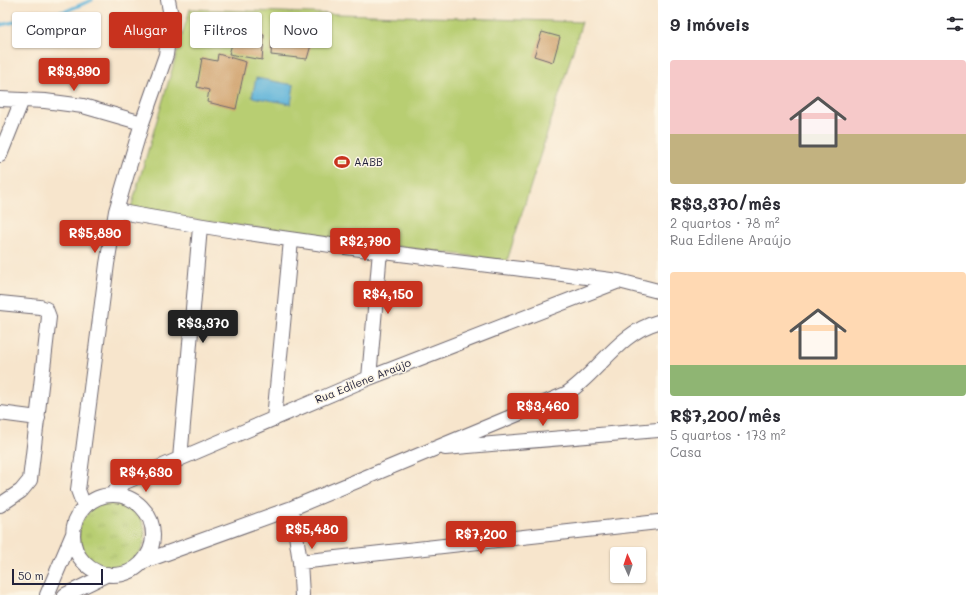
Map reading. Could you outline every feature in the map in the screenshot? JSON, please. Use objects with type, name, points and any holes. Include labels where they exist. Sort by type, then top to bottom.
[{"type":"street","points":[[84,506],[78,490],[106,264],[116,212],[142,123],[166,55],[171,16],[168,0]]},
{"type":"street","points":[[0,99],[83,106],[142,123]]},
{"type":"street","points":[[0,155],[22,100]]},
{"type":"street","points":[[116,212],[200,227],[291,240],[619,281],[658,291]]},
{"type":"street","points":[[180,459],[200,227]]},
{"type":"street","points":[[274,418],[291,240]]},
{"type":"street","points":[[369,378],[380,251]]},
{"type":"street","name":"Rua Edilene Araújo","points":[[113,494],[123,483],[369,378],[619,281]]},
{"type":"street","points":[[0,303],[40,307],[46,309],[49,317],[30,480],[21,491],[0,505]]},
{"type":"street","points":[[142,562],[292,508],[566,394],[584,380],[622,341],[658,322]]},
{"type":"street","points":[[0,413],[38,418]]},
{"type":"street","points":[[431,449],[658,430]]},
{"type":"street","points":[[47,595],[73,534],[75,521],[84,506],[94,499],[113,494],[130,498],[139,504],[151,522],[154,532],[153,543],[149,554],[137,567],[123,574],[108,574],[94,570],[83,561],[75,548],[73,534]]},
{"type":"street","points":[[292,508],[300,562],[302,595]]},
{"type":"street","points":[[300,562],[658,522]]},
{"type":"street","points":[[65,595],[108,574]]},
{"type":"green space","name":"AABB","points":[[190,9],[280,12],[270,12],[270,48],[332,48],[332,14],[582,22],[507,261],[130,211],[178,48],[182,48],[182,36]]},
{"type":"green space","points":[[112,502],[125,505],[135,512],[142,522],[145,535],[142,548],[135,558],[125,565],[112,568],[99,565],[89,558],[82,548],[79,535],[82,522],[89,512],[99,505]]},
{"type":"water","points":[[256,78],[294,85],[291,104],[252,97]]},
{"type":"building","points":[[542,32],[560,37],[553,62],[534,56]]},
{"type":"building","points":[[262,35],[264,35],[262,60],[229,54],[231,48],[262,48]]},
{"type":"building","points":[[271,48],[310,48],[307,59],[271,55]]},
{"type":"building","points":[[218,54],[246,62],[236,109],[207,102],[209,90],[197,87],[202,58],[217,61]]},
{"type":"waterway","points":[[0,25],[66,11],[92,0]]},
{"type":"place","name":"AABB","points":[[342,162]]}]
